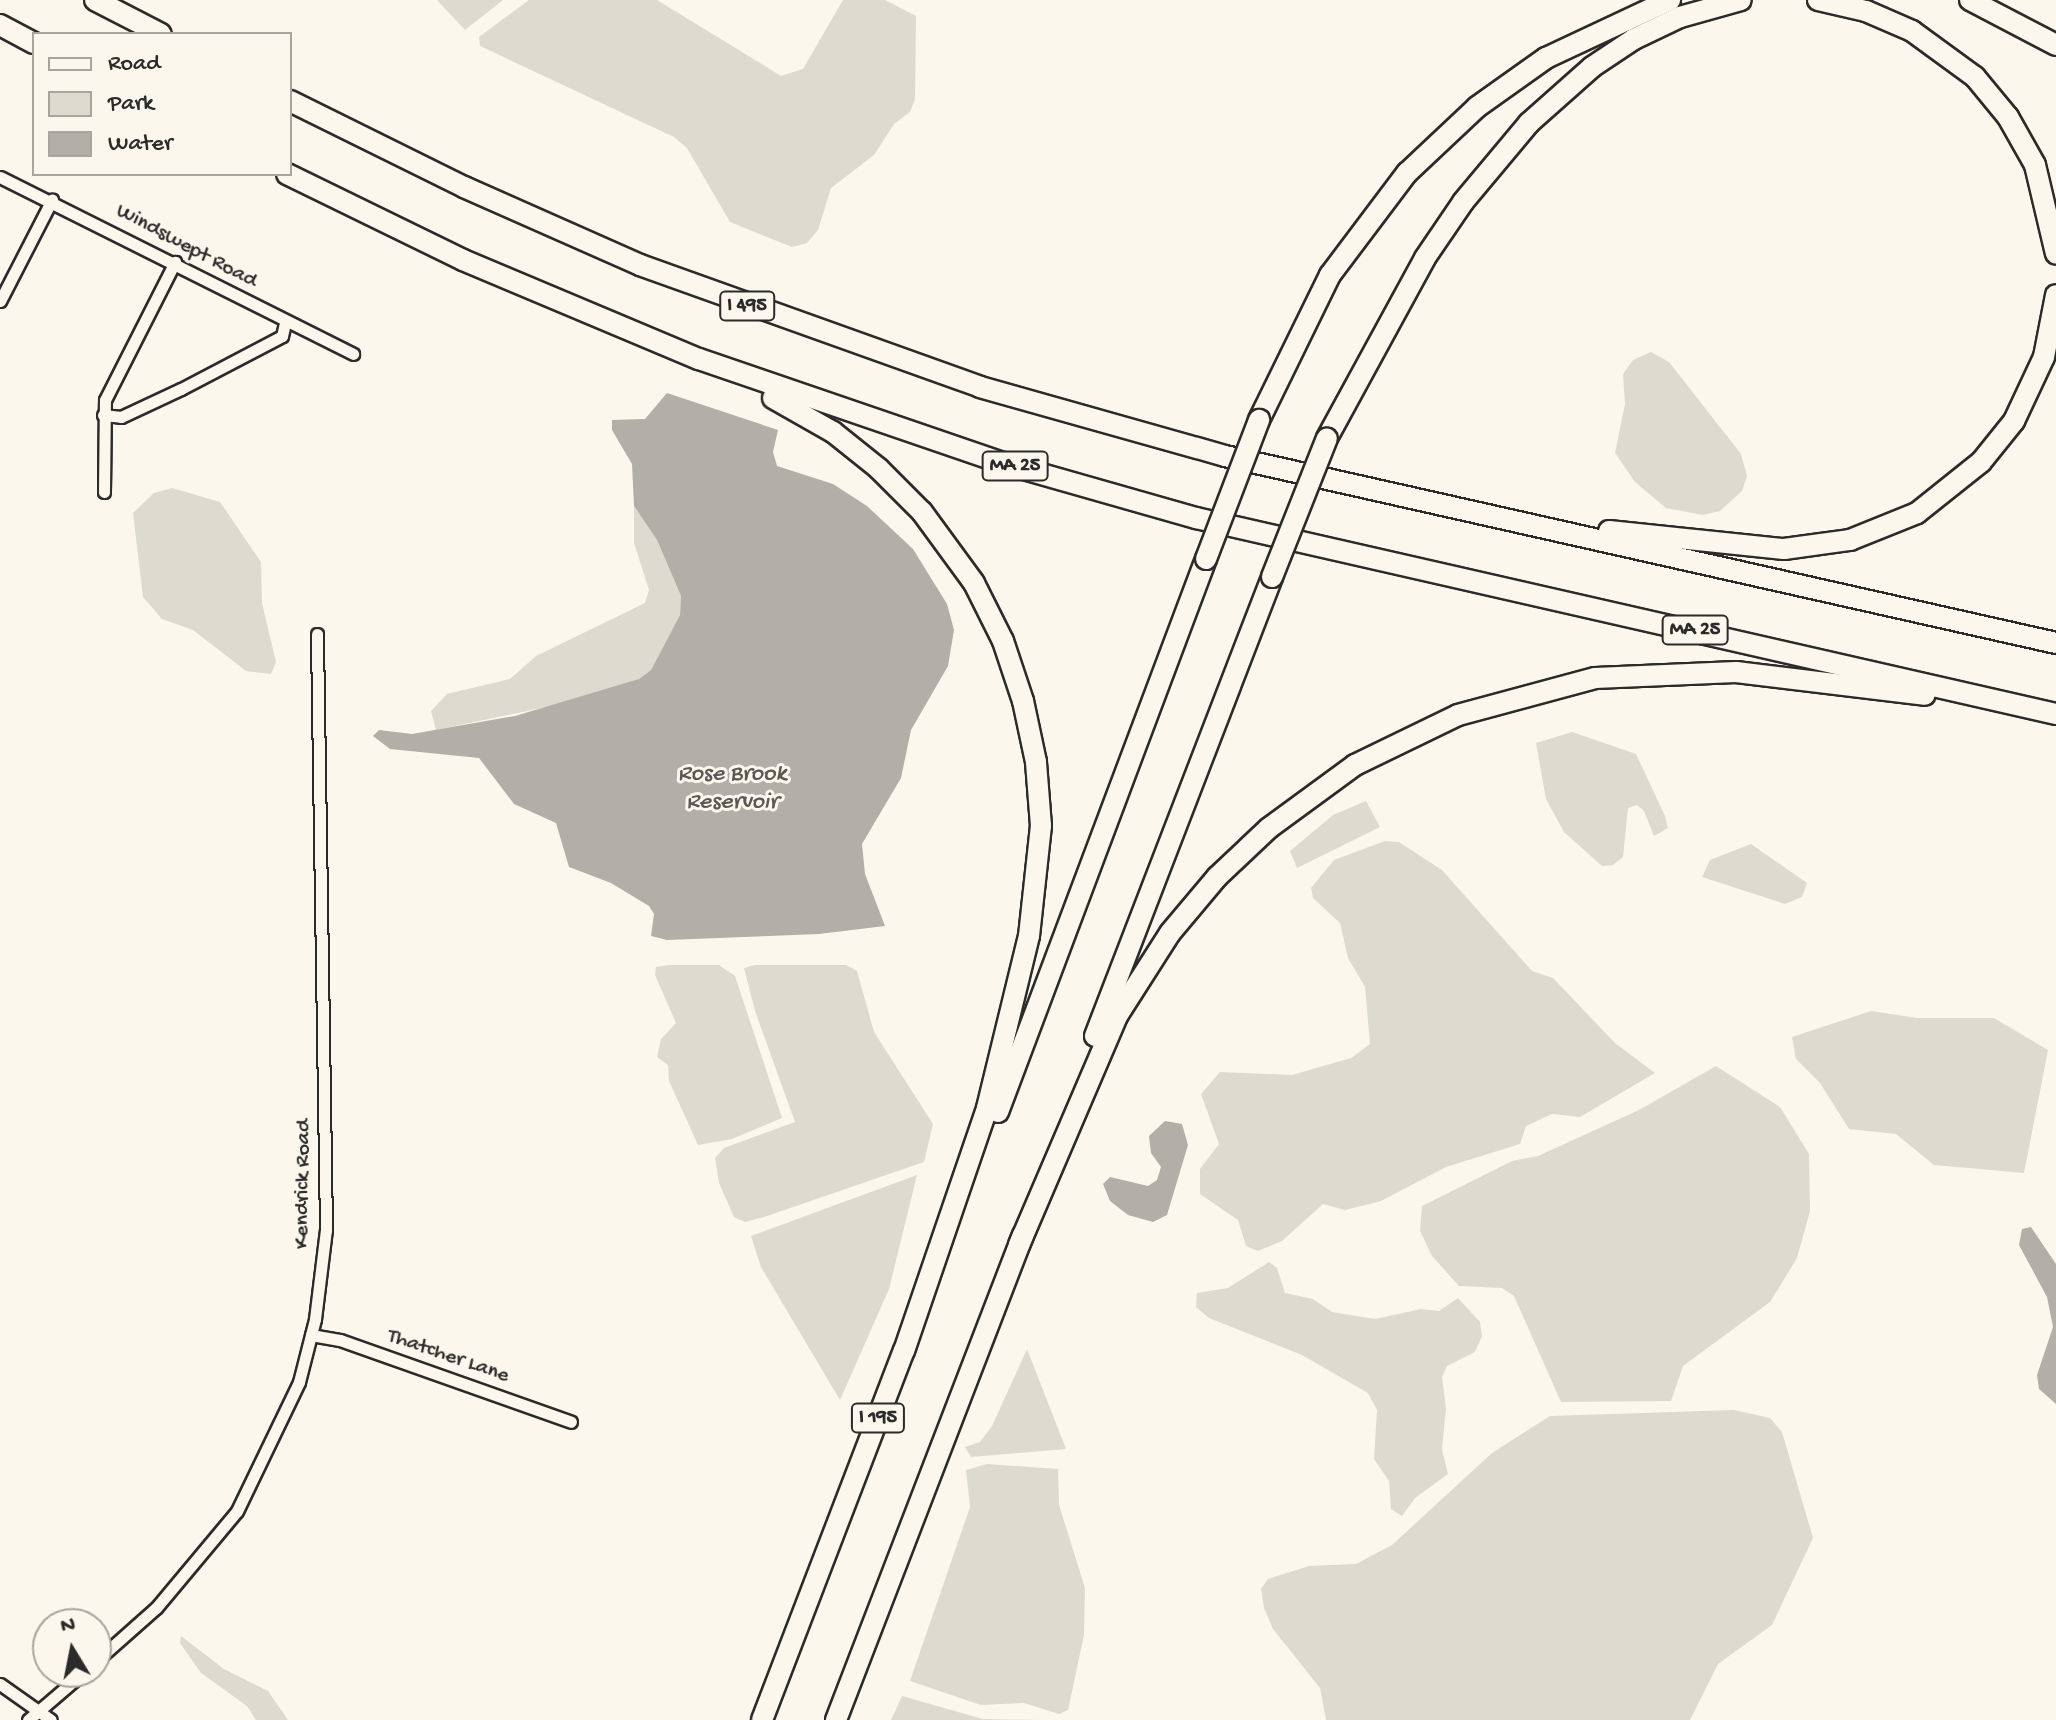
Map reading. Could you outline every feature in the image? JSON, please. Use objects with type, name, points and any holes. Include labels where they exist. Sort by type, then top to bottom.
[{"type":"highway","points":[[95,0],[157,32]]},
{"type":"highway","points":[[955,1203],[997,1114],[1259,420],[1330,275],[1385,197],[1431,148],[1477,107],[1546,58],[1670,0]]},
{"type":"highway","points":[[836,1720],[1327,438],[1425,258],[1463,202],[1529,123],[1592,67],[1634,39],[1691,12],[1741,0]]},
{"type":"highway","points":[[1818,0],[1866,11],[1912,31],[1975,77],[2008,117],[2035,165],[2056,254]]},
{"type":"highway","points":[[1970,0],[2056,45]]},
{"type":"highway","points":[[0,25],[32,42]]},
{"type":"highway","name":"I 495","points":[[292,102],[441,176],[640,265],[873,352],[1115,427],[1476,514]]},
{"type":"highway","points":[[291,176],[463,260],[699,359],[833,432],[902,490],[974,583],[1019,686],[1040,797],[1036,897],[1014,1007],[955,1203]]},
{"type":"highway","points":[[1476,514],[1784,549],[1829,545],[1894,525],[1960,482],[2014,421],[2044,357],[2056,295]]},
{"type":"highway","name":"MA 25","points":[[699,359],[941,444],[1196,518],[2049,712]]},
{"type":"highway","points":[[1476,514],[2056,643]]},
{"type":"highway","points":[[1019,1245],[1117,1016],[1170,933],[1217,877],[1269,828],[1389,745],[1458,715],[1527,692],[1595,678],[1663,672],[1785,676],[2049,712]]},
{"type":"highway","name":"I 195","points":[[762,1720],[955,1203]]},
{"type":"highway","points":[[750,1720],[796,1632]]},
{"type":"highway","points":[[845,1720],[871,1632]]},
{"type":"street","name":"Windswept Road","points":[[0,177],[175,262],[285,323],[353,354]]},
{"type":"street","points":[[0,301],[52,200]]},
{"type":"street","points":[[104,492],[103,415],[117,372],[175,262]]},
{"type":"street","points":[[103,415],[121,417],[181,389],[282,336],[285,323]]},
{"type":"street","name":"Kendrick Road","points":[[112,1647],[156,1608],[237,1511],[299,1382],[311,1335],[326,1230],[317,634]]},
{"type":"street","name":"Thatcher Lane","points":[[311,1335],[340,1340],[571,1422]]},
{"type":"street","points":[[0,1684],[51,1720]]},
{"type":"street","points":[[28,1720],[66,1688]]},
{"type":"green space","points":[[437,0],[503,0],[465,30]]},
{"type":"green space","points":[[529,0],[657,0],[781,76],[803,69],[843,0],[885,0],[916,16],[915,99],[910,112],[894,124],[874,155],[831,188],[818,230],[807,243],[792,247],[730,222],[687,148],[674,137],[480,46],[479,37]]},
{"type":"green space","points":[[1651,352],[1669,362],[1741,454],[1747,476],[1742,491],[1720,511],[1703,515],[1666,508],[1635,482],[1615,453],[1625,404],[1623,374],[1633,360]]},
{"type":"green space","points":[[172,488],[220,502],[261,562],[262,603],[276,662],[271,674],[246,671],[193,630],[162,619],[143,597],[133,513],[154,493]]},
{"type":"green space","points":[[634,506],[657,540],[681,596],[680,615],[651,670],[639,679],[565,703],[436,730],[431,711],[447,694],[510,679],[536,656],[645,603],[649,590],[634,543]]},
{"type":"green space","points":[[1572,732],[1636,754],[1665,816],[1668,828],[1654,836],[1644,811],[1637,805],[1628,808],[1623,857],[1613,865],[1602,866],[1564,832],[1546,799],[1536,743]]},
{"type":"green space","points":[[1366,801],[1380,827],[1297,868],[1290,851],[1333,815]]},
{"type":"green space","points":[[1385,841],[1399,842],[1442,870],[1532,971],[1553,978],[1615,1043],[1655,1073],[1580,1117],[1552,1114],[1526,1126],[1520,1144],[1446,1167],[1381,1201],[1345,1210],[1323,1204],[1282,1241],[1258,1251],[1246,1246],[1238,1220],[1200,1194],[1200,1169],[1219,1144],[1201,1094],[1220,1072],[1292,1075],[1351,1058],[1370,1044],[1365,987],[1348,958],[1340,923],[1313,898],[1311,888],[1334,860]]},
{"type":"green space","points":[[1751,844],[1807,883],[1802,897],[1785,904],[1702,877],[1710,860]]},
{"type":"green space","points":[[719,965],[735,976],[782,1118],[732,1139],[698,1145],[669,1081],[668,1065],[657,1057],[661,1039],[676,1023],[655,975],[656,967]]},
{"type":"green space","points":[[755,965],[846,965],[857,971],[874,1032],[933,1124],[924,1162],[764,1217],[745,1222],[734,1217],[719,1183],[715,1158],[724,1148],[795,1122],[755,1011],[744,968]]},
{"type":"green space","points":[[1871,1011],[1917,1018],[1994,1018],[2048,1050],[2024,1173],[1934,1165],[1896,1134],[1849,1129],[1820,1083],[1796,1059],[1792,1037]]},
{"type":"green space","points":[[1716,1066],[1780,1107],[1809,1154],[1810,1211],[1797,1258],[1770,1302],[1683,1366],[1671,1401],[1561,1402],[1514,1296],[1502,1288],[1459,1286],[1432,1256],[1420,1231],[1422,1206],[1512,1161],[1538,1156],[1639,1110]]},
{"type":"green space","points":[[917,1175],[889,1289],[840,1400],[761,1267],[751,1236]]},
{"type":"green space","points":[[1269,1262],[1277,1268],[1285,1293],[1313,1299],[1332,1312],[1375,1319],[1421,1309],[1439,1311],[1458,1298],[1480,1322],[1482,1336],[1475,1352],[1447,1366],[1442,1377],[1446,1409],[1442,1449],[1448,1474],[1415,1498],[1402,1516],[1391,1509],[1389,1481],[1374,1459],[1377,1410],[1368,1393],[1302,1355],[1209,1318],[1196,1307],[1197,1293],[1228,1288]]},
{"type":"green space","points":[[1027,1349],[1066,1449],[971,1457],[965,1447],[980,1442],[992,1426]]},
{"type":"green space","points":[[1734,1410],[1770,1418],[1782,1432],[1813,1538],[1772,1625],[1718,1664],[1690,1720],[1326,1720],[1320,1688],[1273,1629],[1264,1608],[1261,1589],[1268,1579],[1309,1566],[1356,1564],[1392,1545],[1492,1453],[1550,1416]]},
{"type":"green space","points":[[987,1464],[1058,1469],[1059,1505],[1085,1588],[1084,1635],[1068,1710],[1059,1714],[1024,1703],[981,1705],[910,1681],[970,1507],[966,1470]]},
{"type":"green space","points":[[181,1636],[224,1669],[268,1691],[288,1720],[256,1720],[247,1706],[201,1673],[180,1643]]},
{"type":"green space","points":[[902,1696],[983,1719],[1039,1720],[891,1720]]},
{"type":"water","name":"Rose Brook Reservoir","points":[[667,393],[778,430],[773,452],[777,466],[833,484],[867,506],[913,549],[947,604],[954,630],[948,666],[911,730],[901,778],[862,844],[865,874],[885,926],[819,934],[667,940],[651,936],[654,914],[649,906],[611,883],[569,867],[556,823],[514,804],[479,758],[390,749],[373,736],[379,730],[412,734],[515,716],[639,679],[651,670],[680,615],[681,596],[657,540],[634,506],[632,464],[612,430],[612,420],[645,419]]},
{"type":"water","points":[[1165,1121],[1182,1124],[1188,1145],[1167,1215],[1153,1222],[1128,1215],[1110,1201],[1103,1184],[1110,1177],[1148,1186],[1157,1180],[1161,1167],[1151,1153],[1149,1136]]},
{"type":"water","points":[[2031,1227],[2056,1264],[2056,1404],[2039,1389],[2037,1375],[2053,1327],[2047,1297],[2019,1245],[2022,1229]]}]
